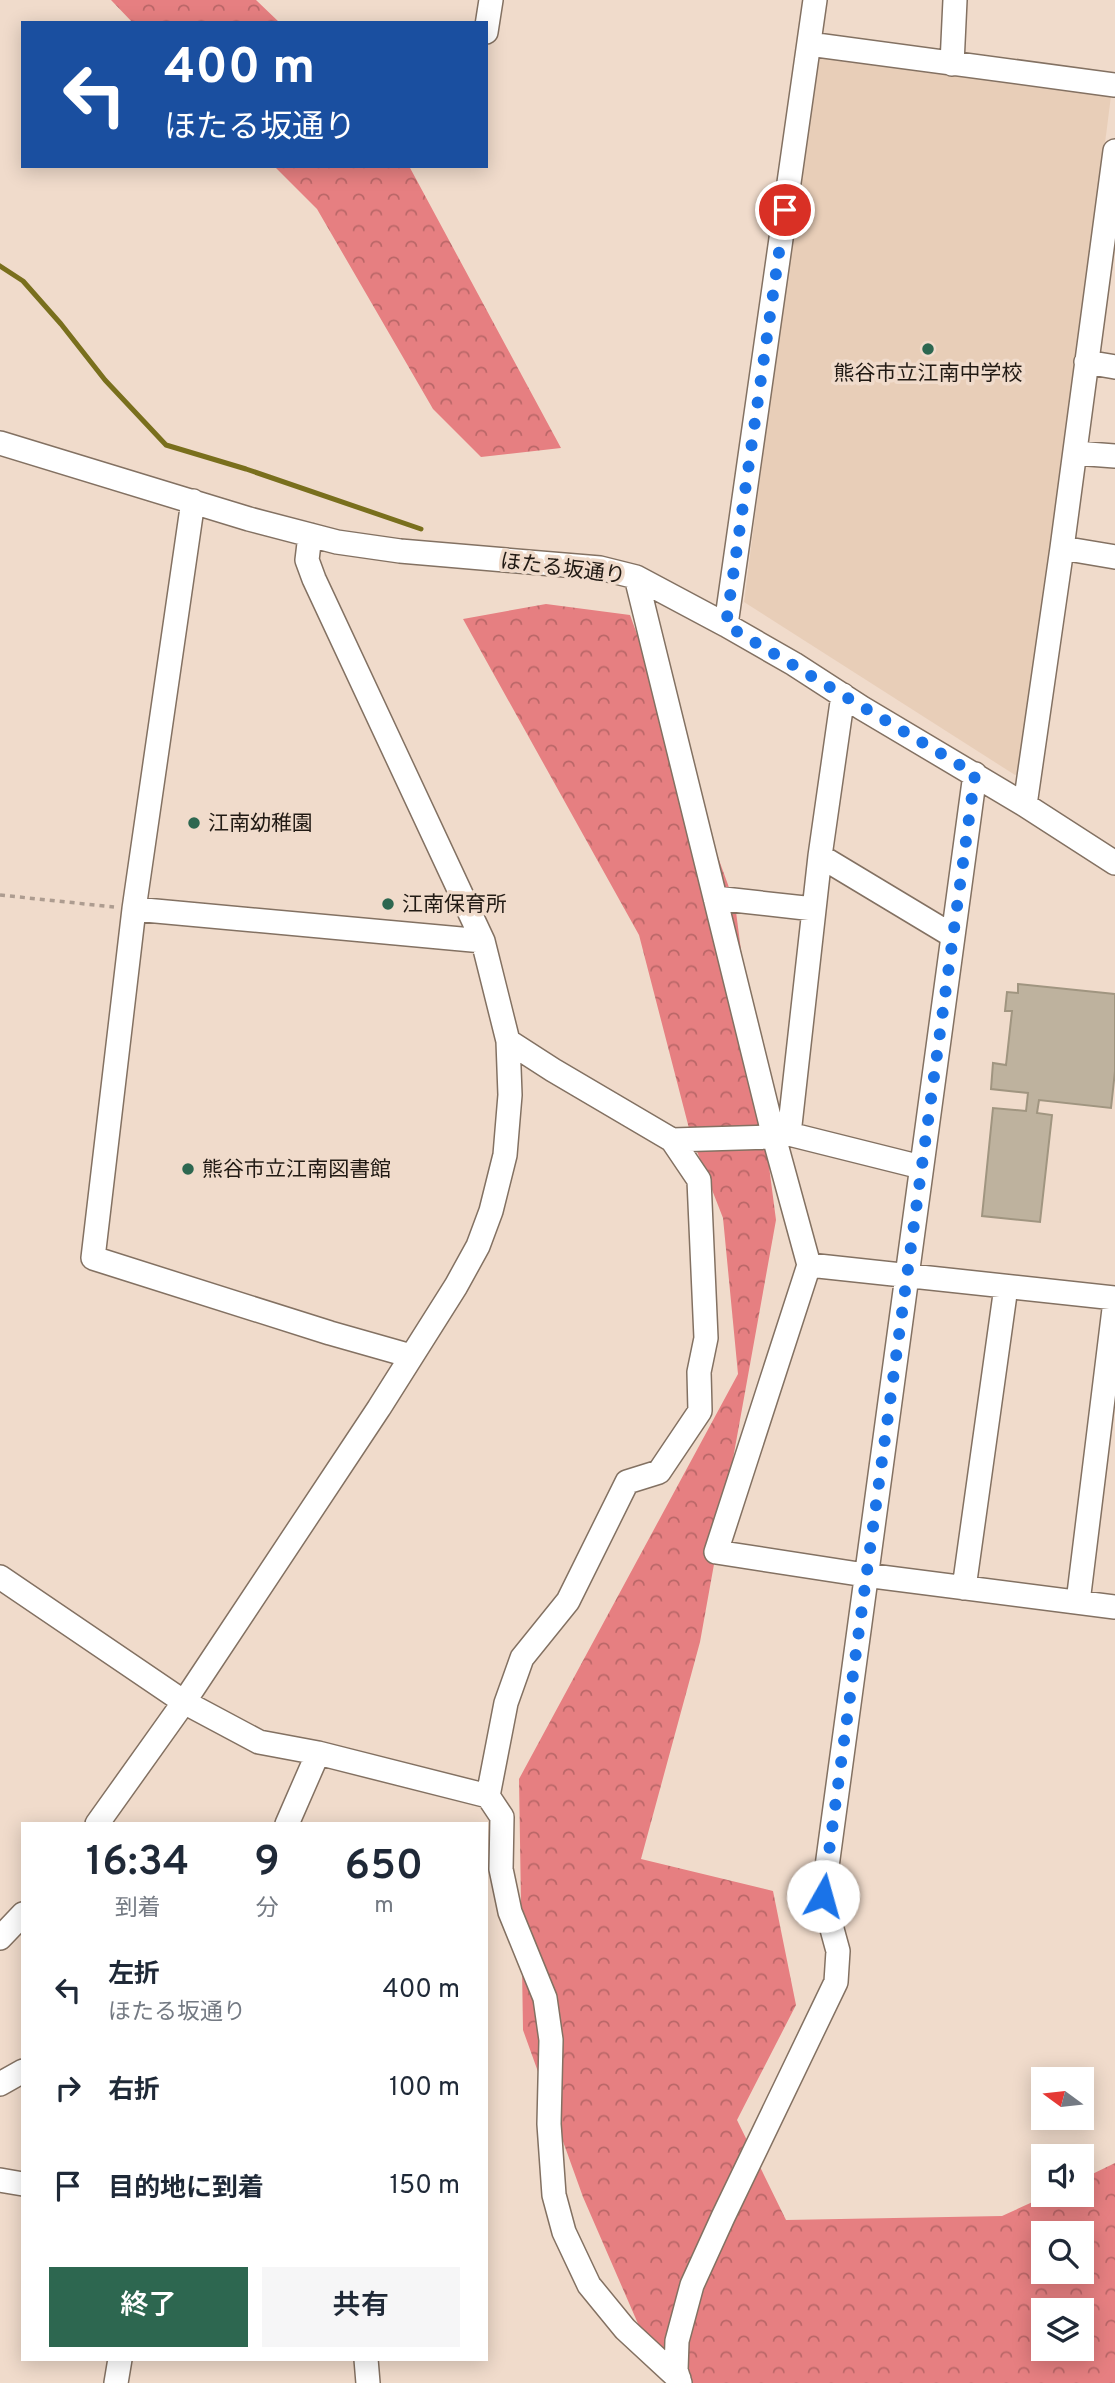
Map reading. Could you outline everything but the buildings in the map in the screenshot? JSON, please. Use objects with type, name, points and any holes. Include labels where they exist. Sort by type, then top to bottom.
[{"type":"street","points":[[488,21],[491,0]]},
{"type":"street","points":[[726,625],[815,0]]},
{"type":"street","points":[[952,64],[955,0]]},
{"type":"street","points":[[809,44],[1115,85]]},
{"type":"street","points":[[1025,805],[1115,150]]},
{"type":"street","points":[[1086,362],[1115,367]]},
{"type":"street","name":"ほたる坂通り","points":[[0,443],[337,542],[400,551],[600,568],[636,577],[726,625],[975,774],[1115,863]]},
{"type":"street","points":[[1075,453],[1115,456]]},
{"type":"street","points":[[193,501],[134,909],[93,1258],[411,1356]]},
{"type":"street","points":[[98,1822],[184,1702],[379,1408],[456,1286],[478,1246],[491,1211],[505,1155],[509,1121],[508,1041],[483,941],[314,579],[307,560],[310,535]]},
{"type":"street","points":[[1062,548],[1115,557]]},
{"type":"street","points":[[636,577],[715,898],[782,1136],[809,1265],[716,1552],[865,1575],[1115,1607]]},
{"type":"street","points":[[782,1136],[842,695]]},
{"type":"street","points":[[679,2381],[676,2370],[677,2341],[692,2285],[836,1982],[838,1951],[823,1896],[975,774]]},
{"type":"street","points":[[820,856],[953,936]]},
{"type":"street","points":[[715,898],[814,909]]},
{"type":"street","points":[[134,909],[483,941]]},
{"type":"street","points":[[488,1796],[506,1703],[522,1658],[568,1601],[627,1482],[659,1472],[700,1411],[699,1372],[705,1338],[699,1180],[672,1140],[508,1041]]},
{"type":"street","points":[[672,1140],[782,1136],[921,1167]]},
{"type":"street","points":[[809,1265],[1115,1299],[1079,1602]]},
{"type":"street","points":[[964,1588],[1006,1287]]},
{"type":"street","points":[[0,1577],[184,1702],[259,1742],[318,1753],[488,1796],[502,1817],[501,1870],[510,1912],[545,1998],[551,2040],[549,2124],[554,2195],[564,2232],[589,2285],[625,2329],[679,2381]]},
{"type":"street","points":[[287,1822],[318,1753]]},
{"type":"street","points":[[0,1938],[21,1916]]},
{"type":"street","points":[[0,2084],[21,2072]]},
{"type":"street","points":[[0,2180],[21,2184]]},
{"type":"street","points":[[116,2383],[120,2361]]},
{"type":"street","points":[[366,2361],[368,2383]]},
{"type":"path","points":[[0,895],[134,909]]},
{"type":"shaded area","name":"熊谷市立江南中学校","points":[[815,51],[1111,96],[1025,771],[1015,775],[744,602]]},
{"type":"green space","points":[[111,0],[256,0],[278,21],[131,21]]},
{"type":"green space","points":[[276,168],[410,168],[561,448],[481,457],[433,409],[317,209]]},
{"type":"green space","points":[[546,604],[630,615],[735,904],[776,1220],[700,1642],[641,1859],[773,1891],[796,2005],[737,2120],[786,2220],[1002,2216],[1031,2203],[1031,2207],[1094,2207],[1094,2173],[1115,2163],[1115,2383],[669,2383],[652,2356],[583,2197],[523,2030],[519,1779],[738,1374],[723,1218],[691,1136],[639,935],[463,619]]},
{"type":"waterway","points":[[0,266],[23,281],[105,380],[166,445],[246,469],[421,529]]},
{"type":"place","name":"熊谷市立江南中学校","points":[[928,349]]},
{"type":"place","name":"江南幼稚園","points":[[194,823]]},
{"type":"place","name":"江南保育所","points":[[388,904]]},
{"type":"place","name":"熊谷市立江南図書館","points":[[188,1169]]},
{"type":"route","points":[[785,210],[726,625],[975,774],[823,1896]]}]
